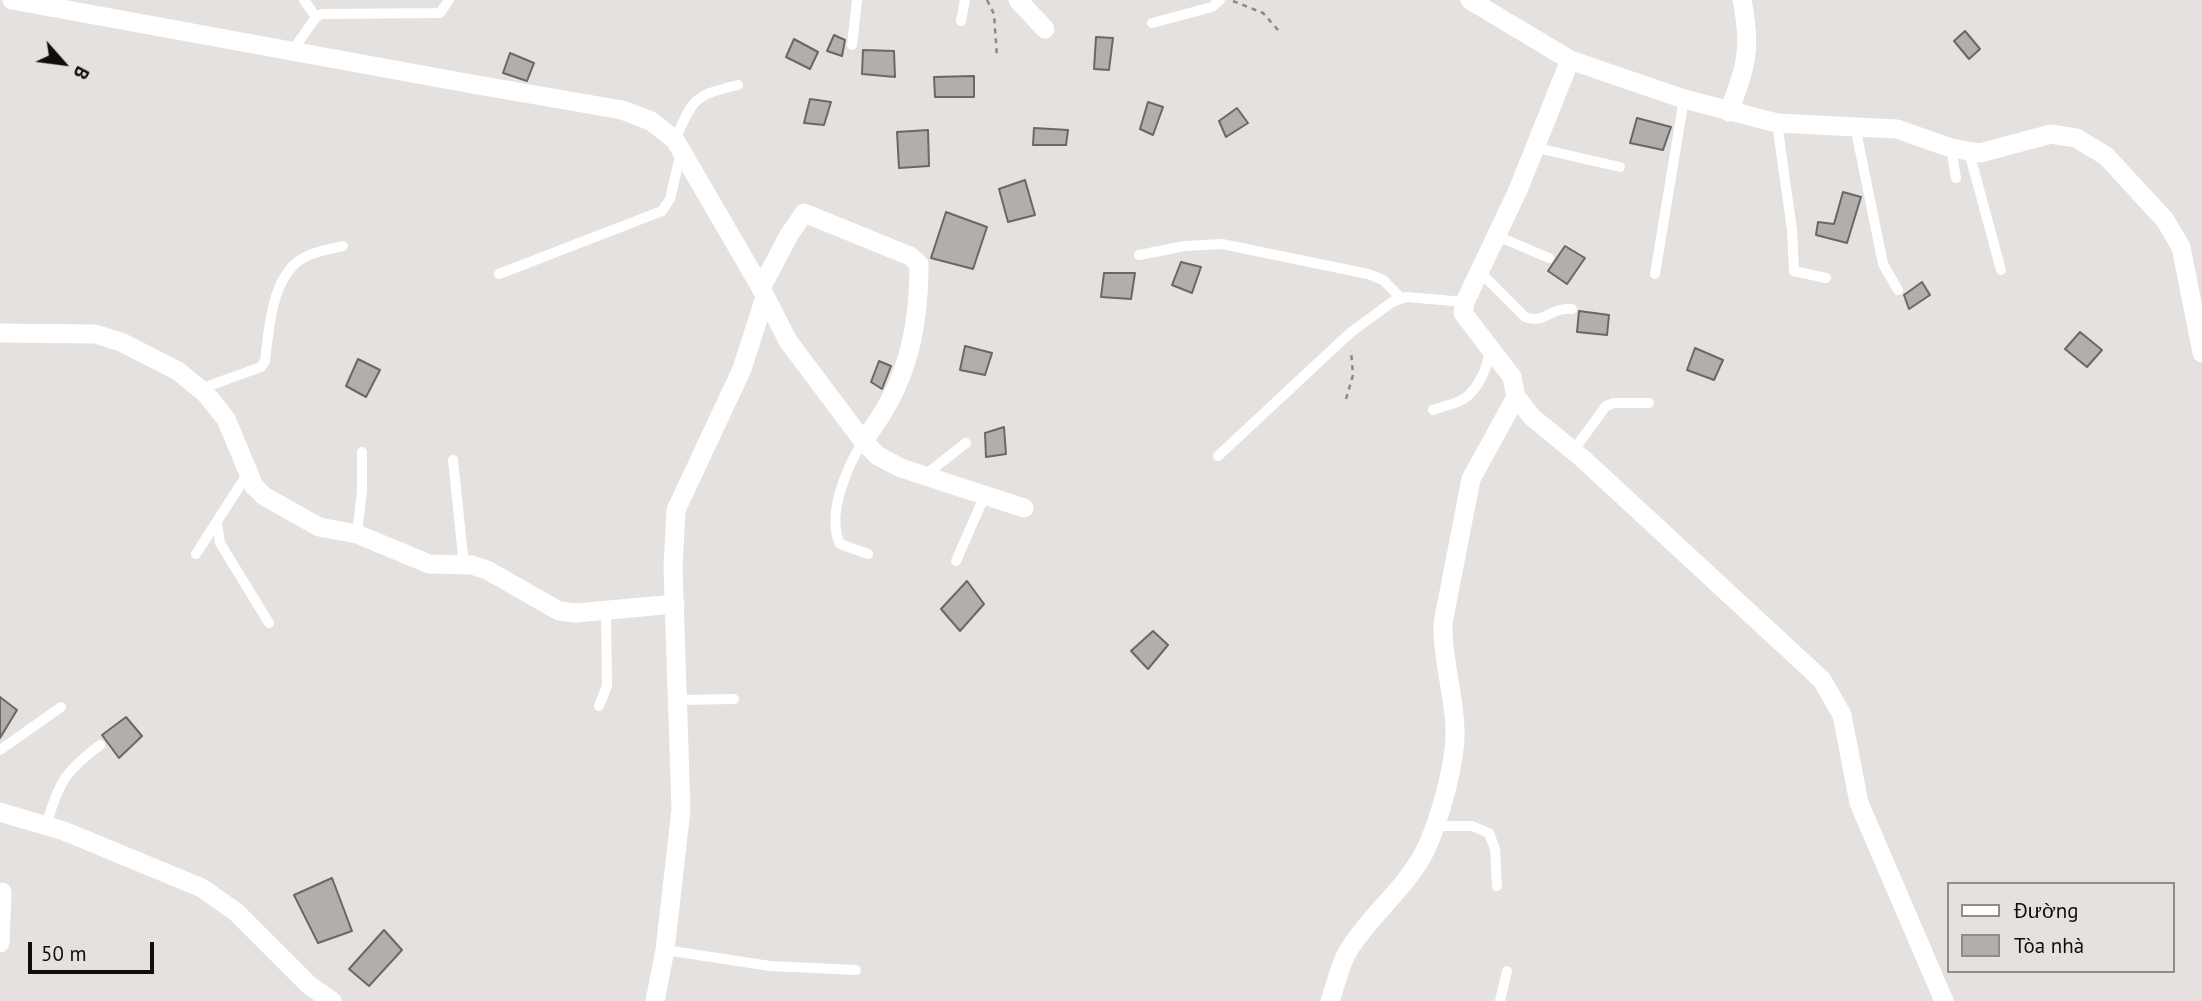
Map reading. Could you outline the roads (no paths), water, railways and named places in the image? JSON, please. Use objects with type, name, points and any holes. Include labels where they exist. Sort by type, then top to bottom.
[{"type":"street","points":[[12,0],[96,7],[293,50],[622,110],[651,121],[678,146],[788,341],[863,441],[878,456],[924,475],[1024,508]]},
{"type":"street","points":[[1018,0],[1045,29]]},
{"type":"street","points":[[1469,0],[1570,60],[1684,99],[1777,123],[1896,129],[1960,150],[1980,153],[2051,134],[2076,138],[2106,156],[2165,220],[2181,247],[2202,354]]},
{"type":"street","points":[[1729,112],[1746,65],[1748,45],[1742,0]]},
{"type":"street","points":[[1570,60],[1536,148],[1465,302],[1463,313],[1512,377],[1516,397],[1532,417],[1573,451],[1822,680],[1842,715],[1859,803],[1944,1001]]},
{"type":"street","points":[[655,1001],[666,950],[681,810],[675,604],[676,510],[742,369],[763,293],[789,235],[804,214],[910,256],[919,264],[913,345],[899,383],[863,441]]},
{"type":"street","points":[[0,333],[95,334],[121,342],[178,371],[200,389],[226,419],[248,473],[264,496],[319,527],[357,534],[415,561],[464,565],[487,570],[559,611],[675,604]]},
{"type":"street","points":[[1330,1001],[1343,960],[1354,942],[1419,861],[1434,826],[1453,756],[1455,728],[1442,644],[1443,623],[1471,479],[1516,397]]},
{"type":"street","points":[[0,812],[46,825],[202,888],[221,899],[309,985],[332,1001]]},
{"type":"street","points":[[0,943],[2,892]]},
{"type":"lane","points":[[304,0],[316,17]]},
{"type":"lane","points":[[293,50],[316,17],[365,12],[440,13],[449,0]]},
{"type":"lane","points":[[852,44],[857,0]]},
{"type":"lane","points":[[961,21],[965,0]]},
{"type":"lane","points":[[1152,23],[1212,7],[1220,0]]},
{"type":"lane","points":[[499,274],[662,211],[670,199],[678,146],[694,101],[703,94],[738,85]]},
{"type":"lane","points":[[1655,274],[1684,99]]},
{"type":"lane","points":[[1777,123],[1792,230],[1794,271],[1826,278]]},
{"type":"lane","points":[[1855,126],[1883,264],[1898,290]]},
{"type":"lane","points":[[1536,148],[1620,167]]},
{"type":"lane","points":[[1956,178],[1960,150]]},
{"type":"lane","points":[[1960,150],[2000,270]]},
{"type":"lane","points":[[1497,236],[1549,258]]},
{"type":"lane","points":[[1139,255],[1185,246],[1222,244],[1368,274],[1383,280],[1400,297]]},
{"type":"lane","points":[[200,389],[261,367],[273,307],[284,280],[296,263],[343,246]]},
{"type":"lane","points":[[1479,271],[1525,317],[1541,320],[1559,308],[1572,309]]},
{"type":"lane","points":[[1218,456],[1350,333],[1400,297],[1465,302]]},
{"type":"lane","points":[[1433,410],[1464,399],[1473,390],[1490,359],[1489,348]]},
{"type":"lane","points":[[1573,451],[1605,406],[1614,402],[1649,402]]},
{"type":"lane","points":[[863,441],[849,468],[834,523],[840,544],[868,554]]},
{"type":"lane","points":[[924,475],[966,443]]},
{"type":"lane","points":[[357,534],[362,491],[362,452]]},
{"type":"lane","points":[[453,460],[464,565]]},
{"type":"lane","points":[[196,554],[248,473]]},
{"type":"lane","points":[[956,561],[986,495]]},
{"type":"lane","points":[[217,524],[220,543],[269,623]]},
{"type":"lane","points":[[599,706],[607,686],[606,610]]},
{"type":"lane","points":[[678,700],[734,699]]},
{"type":"lane","points":[[0,750],[61,707]]},
{"type":"lane","points":[[46,825],[62,779],[73,766],[100,745]]},
{"type":"lane","points":[[1434,826],[1472,826],[1489,833],[1495,849],[1497,886]]},
{"type":"lane","points":[[666,950],[770,966],[856,970]]},
{"type":"lane","points":[[1500,1001],[1507,971]]}]
